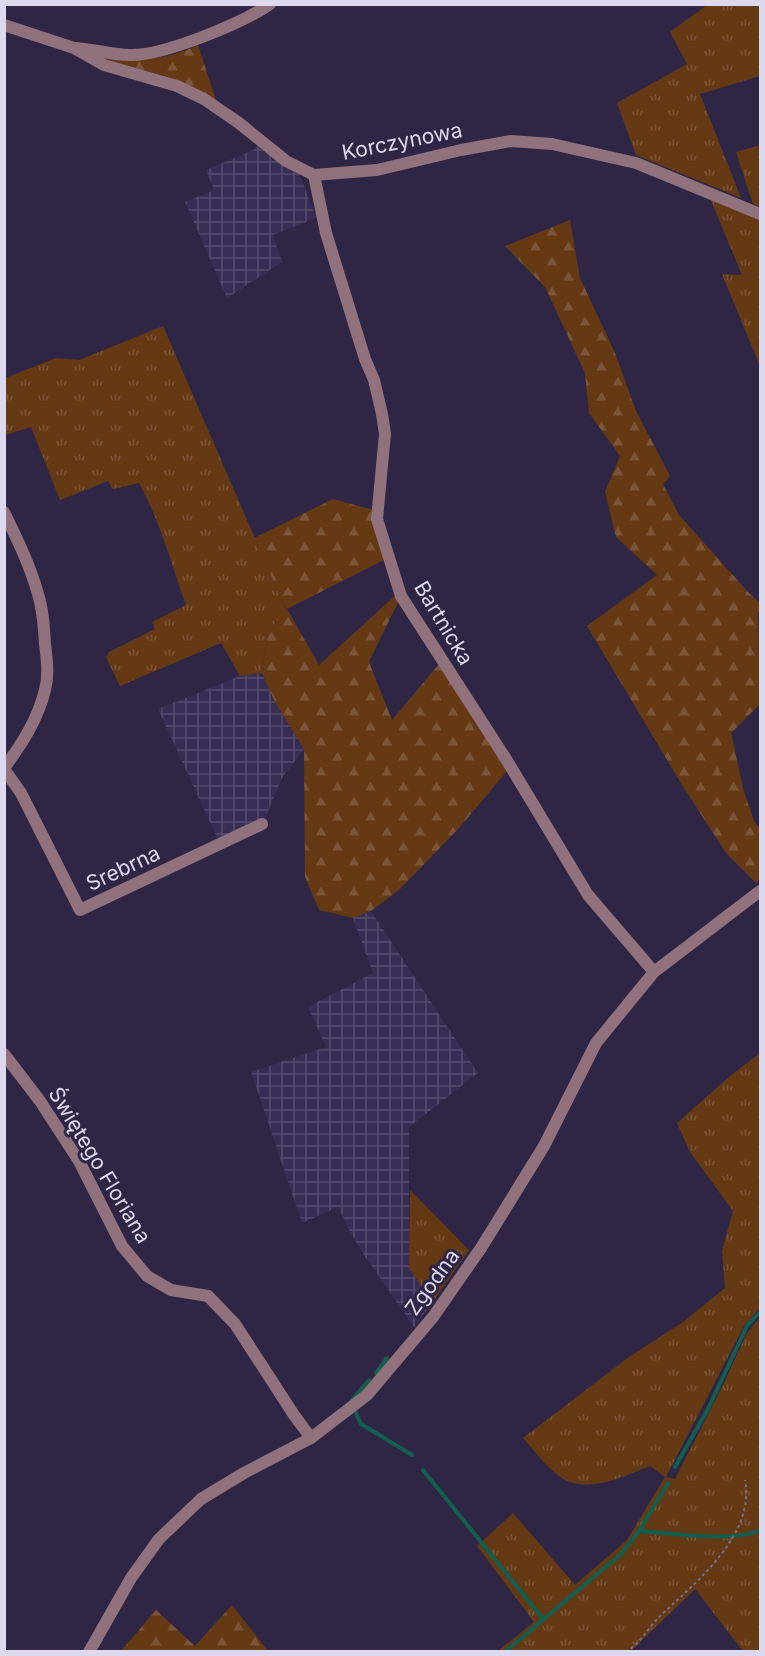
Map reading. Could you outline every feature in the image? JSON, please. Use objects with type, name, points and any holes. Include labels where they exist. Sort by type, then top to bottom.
[{"type":"street","points":[[74,48],[92,48],[130,55],[142,54],[182,44],[254,16],[270,4]]},
{"type":"street","points":[[4,25],[74,48],[104,65],[177,86],[204,99],[239,123],[286,161],[314,175]]},
{"type":"street","name":"Korczynowa","points":[[314,175],[377,170],[460,150],[511,141],[552,144],[636,164],[760,214]]},
{"type":"street","name":"Bartnicka","points":[[314,175],[327,233],[365,359],[374,380],[382,414],[386,434],[377,519],[401,596],[506,759],[588,895],[654,972]]},
{"type":"street","points":[[4,512],[32,573],[39,596],[44,622],[48,674],[45,691],[33,722],[20,747],[4,768]]},
{"type":"street","name":"Srebrna","points":[[4,768],[21,793],[80,910],[262,824]]},
{"type":"street","name":"Zgodna","points":[[89,1652],[131,1578],[159,1539],[201,1499],[244,1473],[311,1438],[367,1395],[433,1317],[481,1248],[544,1146],[596,1043],[654,972],[760,891]]},
{"type":"street","name":"Świętego Floriana","points":[[4,1054],[40,1101],[80,1161],[122,1246],[147,1276],[171,1290],[208,1296],[235,1324],[311,1438]]},
{"type":"path","points":[[626,1652],[719,1559],[743,1516],[748,1495],[745,1480]]},
{"type":"shaded area","points":[[256,144],[300,175],[316,218],[273,235],[282,262],[227,298],[185,202],[214,190],[206,170],[255,149]]},
{"type":"shaded area","points":[[262,673],[276,704],[304,749],[282,778],[265,819],[218,840],[158,709],[240,676]]},
{"type":"shaded area","points":[[371,911],[478,1073],[409,1127],[409,1268],[432,1303],[414,1327],[366,1258],[338,1207],[302,1223],[251,1072],[326,1047],[308,1007],[373,973],[353,918]]},
{"type":"green space","points":[[707,5],[760,5],[760,76],[700,94],[741,198],[636,155],[617,103],[687,64],[670,32]]},
{"type":"green space","points":[[198,45],[216,100],[168,77],[94,56],[147,59],[172,55]]},
{"type":"green space","points":[[760,145],[760,207],[753,204],[736,152]]},
{"type":"green space","points":[[710,198],[760,219],[760,366],[722,274],[742,275]]},
{"type":"green space","points":[[570,220],[580,278],[615,353],[636,411],[670,476],[663,484],[679,515],[760,603],[758,612],[760,704],[731,733],[744,792],[754,821],[760,828],[760,879],[756,883],[726,853],[682,785],[587,626],[657,575],[616,537],[605,492],[620,456],[589,413],[585,373],[545,287],[505,246]]},
{"type":"green space","points":[[163,326],[286,610],[268,632],[262,673],[240,676],[221,643],[120,686],[106,657],[109,652],[155,629],[152,622],[186,605],[159,527],[139,483],[113,489],[108,481],[60,500],[31,427],[5,435],[5,378],[56,358],[79,360]]},
{"type":"green space","points":[[333,499],[373,510],[386,559],[287,609],[319,665],[397,594],[399,600],[369,662],[392,720],[439,664],[508,770],[460,827],[400,889],[371,911],[353,918],[319,910],[305,877],[304,749],[276,704],[262,673],[268,632],[286,609],[254,538]]},
{"type":"green space","points":[[760,1053],[760,1308],[744,1326],[666,1477],[675,1479],[747,1333],[760,1317],[760,1651],[743,1651],[695,1589],[631,1651],[498,1651],[534,1622],[477,1546],[513,1513],[575,1585],[627,1540],[665,1477],[650,1466],[604,1482],[581,1484],[569,1482],[549,1468],[523,1438],[629,1357],[683,1322],[725,1288],[722,1251],[733,1211],[690,1152],[677,1123]]},
{"type":"green space","points":[[410,1190],[469,1250],[432,1303],[409,1268]]},
{"type":"green space","points":[[232,1605],[268,1651],[121,1651],[156,1610],[195,1646]]},
{"type":"waterway","points":[[675,1467],[708,1409],[747,1326],[760,1312]]},
{"type":"waterway","points":[[376,1373],[387,1358]]},
{"type":"waterway","points":[[352,1400],[369,1380]]},
{"type":"waterway","points":[[356,1413],[361,1424],[412,1455]]},
{"type":"waterway","points":[[423,1470],[543,1619]]},
{"type":"waterway","points":[[505,1652],[621,1554],[639,1531],[668,1483]]},
{"type":"waterway","points":[[639,1531],[718,1537],[748,1534],[760,1530]]}]
